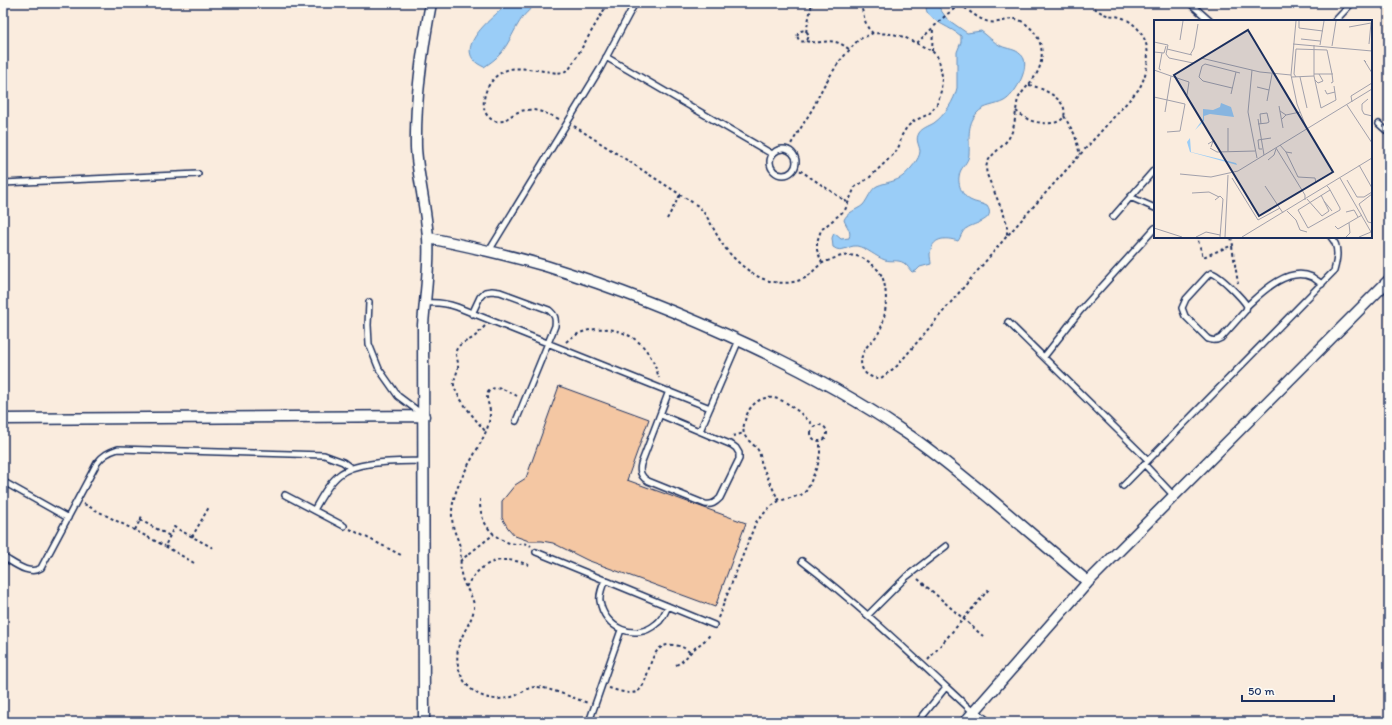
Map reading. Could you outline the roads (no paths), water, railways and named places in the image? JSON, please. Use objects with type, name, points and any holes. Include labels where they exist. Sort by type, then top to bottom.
[{"type":"street","points":[[424,722],[423,325],[428,267],[428,238],[416,147],[420,79],[431,3]]},
{"type":"street","points":[[428,238],[489,251],[596,282],[655,304],[802,369],[854,398],[904,431],[952,467],[1088,582]]},
{"type":"street","points":[[965,722],[1088,582],[1389,280]]},
{"type":"street","points":[[3,419],[424,416]]},
{"type":"lane","points":[[489,251],[606,57],[635,3]]},
{"type":"lane","points":[[1336,20],[1352,3]]},
{"type":"lane","points":[[1192,5],[1209,20]]},
{"type":"lane","points":[[606,57],[772,154]]},
{"type":"lane","points":[[1379,124],[1389,133]]},
{"type":"lane","points":[[779,149],[788,149],[794,155],[796,163],[793,171],[785,175],[776,174],[770,163],[772,154],[779,149]]},
{"type":"lane","points":[[1113,217],[1154,170]]},
{"type":"lane","points":[[3,183],[198,174]]},
{"type":"lane","points":[[1130,197],[1154,208]]},
{"type":"lane","points":[[1044,357],[1080,311],[1154,229]]},
{"type":"lane","points":[[1123,486],[1334,271],[1337,260],[1337,250],[1331,238]]},
{"type":"lane","points":[[1247,306],[1217,276],[1211,273],[1183,303],[1183,312],[1185,316],[1208,339],[1212,341],[1217,340],[1221,338],[1246,310],[1247,306],[1271,285],[1288,277],[1301,274],[1311,277],[1322,284]]},
{"type":"lane","points":[[472,314],[480,298],[486,292],[492,291],[500,292],[549,310],[554,314],[556,320],[548,344],[516,421]]},
{"type":"lane","points":[[369,302],[369,344],[379,369],[398,396],[424,416]]},
{"type":"lane","points":[[425,303],[448,304],[710,408]]},
{"type":"lane","points":[[1008,322],[1146,462],[1174,496]]},
{"type":"lane","points":[[700,430],[739,340]]},
{"type":"lane","points":[[660,415],[700,430],[736,448],[739,453],[737,464],[720,498],[716,502],[711,505],[705,504],[648,481],[644,479],[641,474],[639,469],[669,391]]},
{"type":"lane","points":[[3,557],[28,570],[37,571],[44,565],[93,470],[102,456],[118,449],[324,455],[343,462],[350,468]]},
{"type":"lane","points":[[314,510],[331,483],[340,474],[350,468],[363,465],[424,461]]},
{"type":"lane","points":[[4,482],[68,518]]},
{"type":"lane","points":[[286,495],[344,526]]},
{"type":"lane","points":[[868,615],[911,573],[946,546]]},
{"type":"lane","points":[[536,552],[714,625]]},
{"type":"lane","points":[[802,561],[836,587],[946,687],[989,722]]},
{"type":"lane","points":[[605,580],[601,590],[600,600],[602,609],[606,618],[621,630],[640,632],[649,629],[657,624],[663,617],[668,606]]},
{"type":"lane","points":[[589,722],[621,630]]},
{"type":"lane","points":[[918,722],[946,687]]},
{"type":"water","points":[[509,3],[541,3],[527,12],[501,53],[484,67],[474,60],[470,52],[472,43],[477,34],[485,25]]},
{"type":"water","points":[[926,3],[936,3],[947,19],[967,33],[981,31],[1003,47],[1018,52],[1022,55],[1025,64],[1020,82],[1012,94],[1004,101],[980,110],[971,123],[969,133],[969,156],[961,170],[959,182],[961,191],[970,200],[987,206],[989,215],[987,218],[965,229],[958,241],[944,239],[936,241],[931,248],[931,264],[920,267],[916,271],[912,272],[904,263],[885,260],[861,247],[854,246],[839,250],[836,249],[833,247],[832,238],[834,233],[841,239],[849,238],[849,231],[844,220],[845,217],[863,205],[875,187],[900,178],[911,168],[920,154],[917,140],[920,131],[934,123],[942,116],[954,98],[957,88],[957,52],[961,42],[961,36],[929,15]]}]
